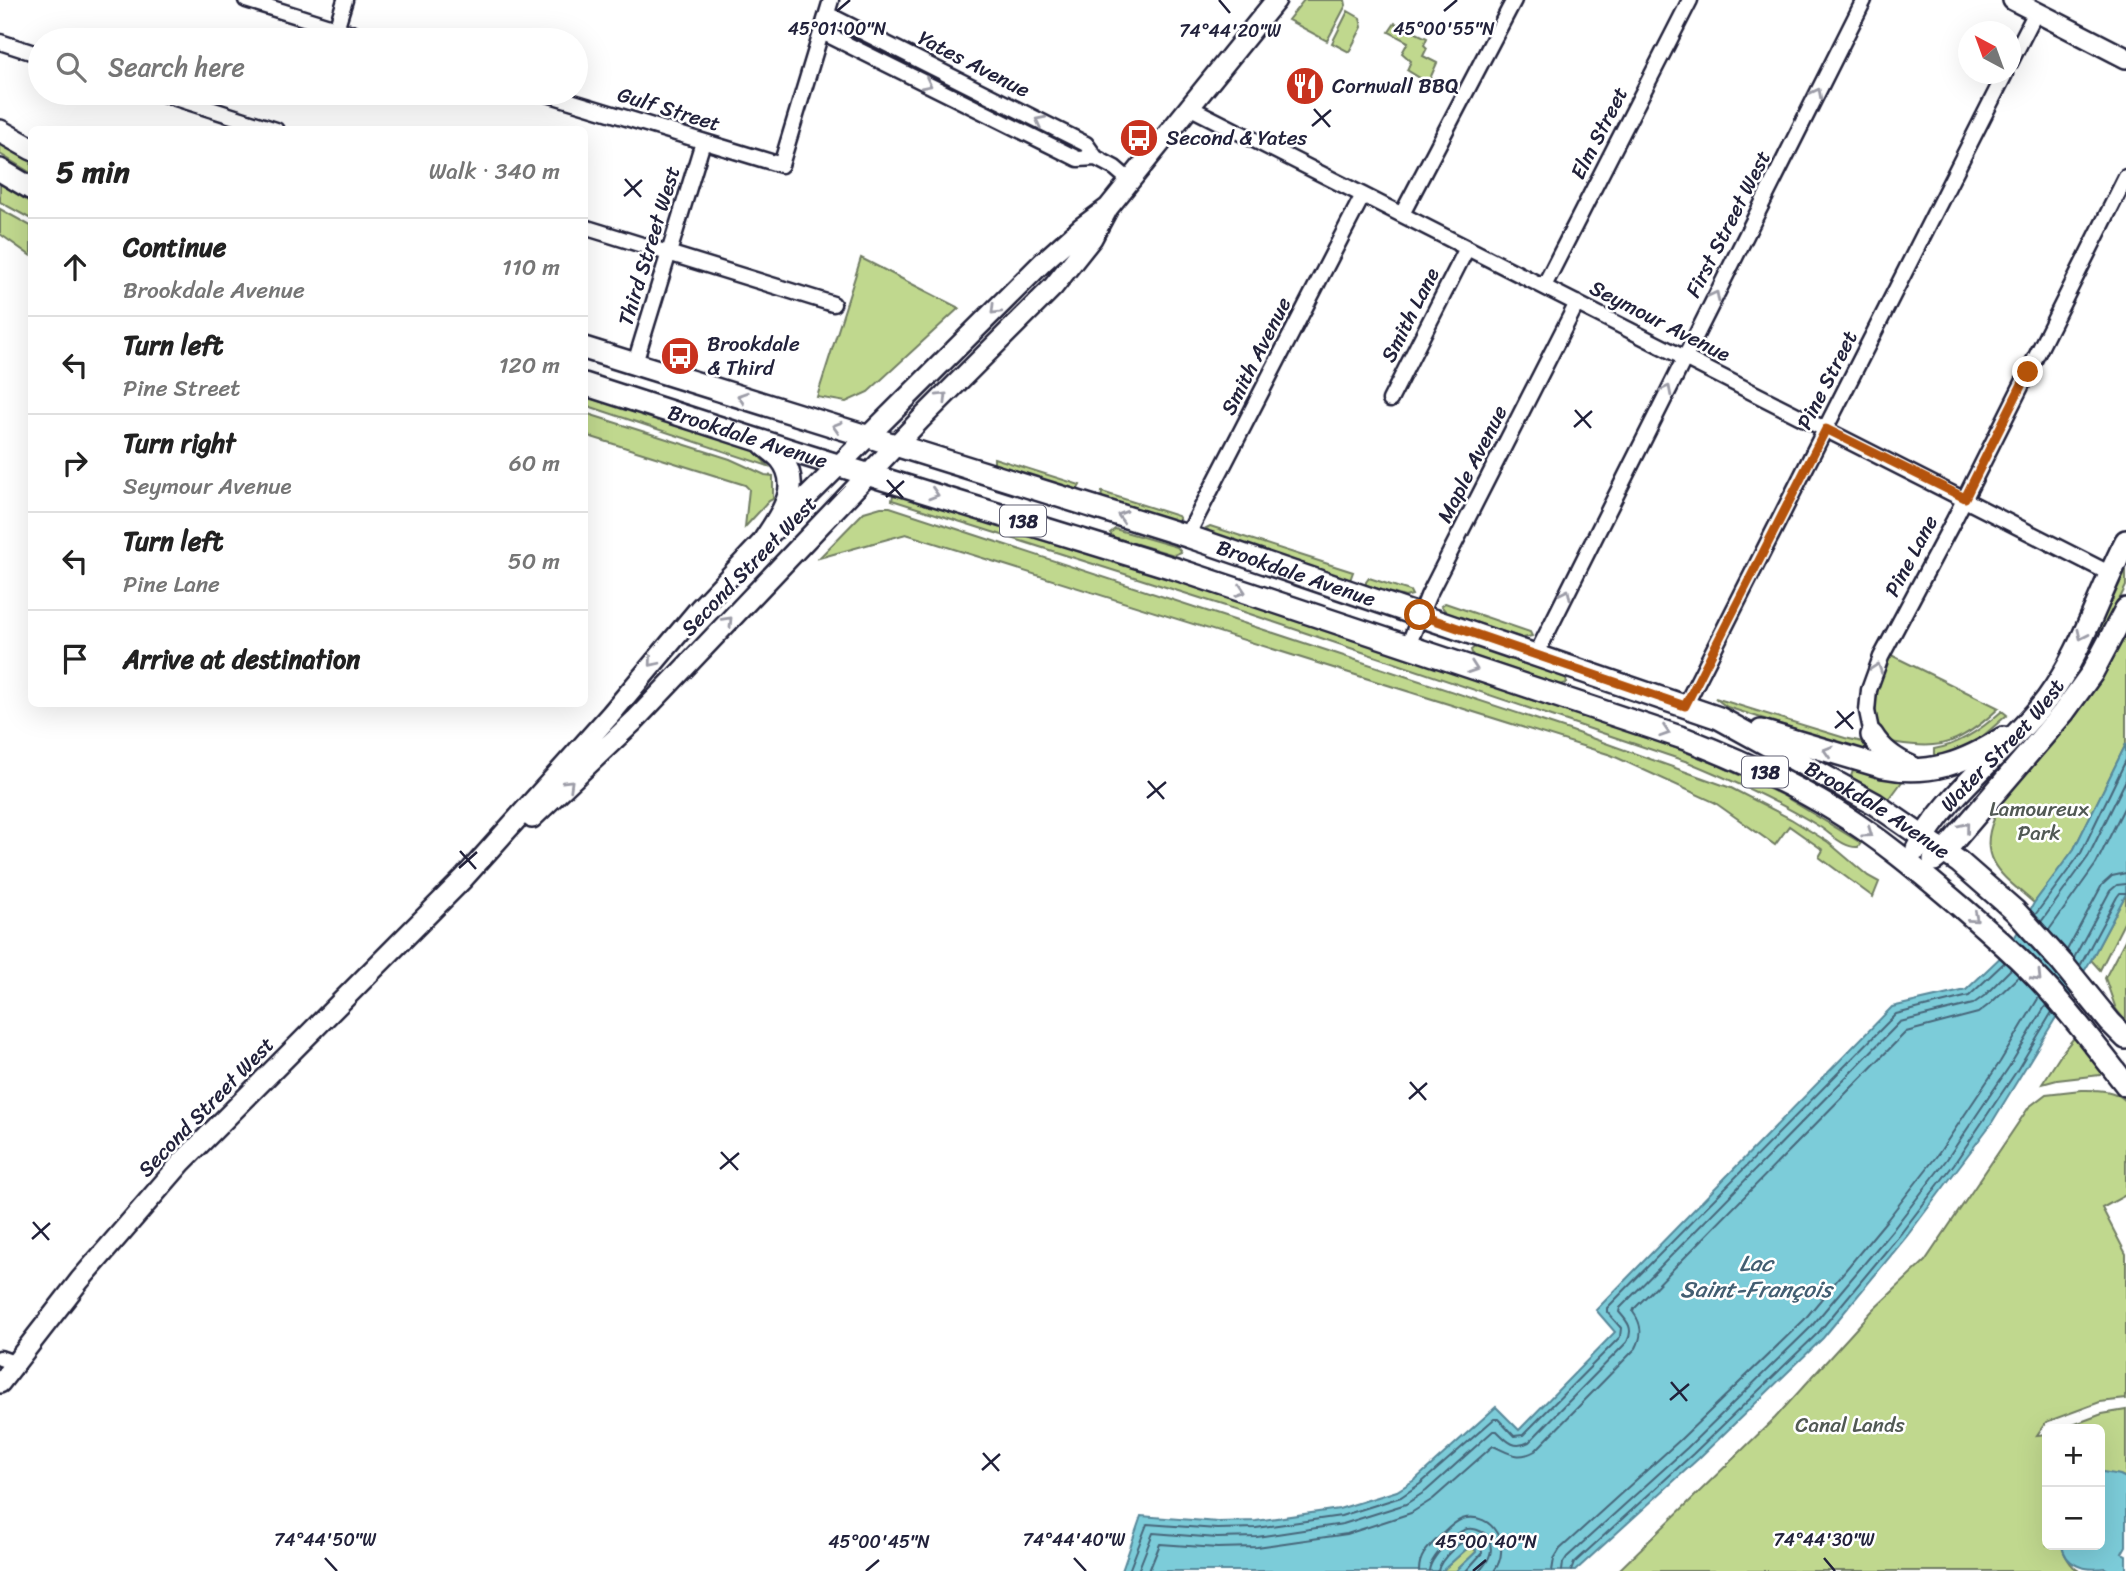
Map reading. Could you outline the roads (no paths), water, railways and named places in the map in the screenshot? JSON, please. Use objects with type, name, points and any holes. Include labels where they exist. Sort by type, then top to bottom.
[{"type":"main road","name":"Second Street West","points":[[0,1383],[7,1361],[182,1162],[464,879],[562,791],[635,720],[895,446],[1054,287],[1092,238],[1108,208],[1276,0]]},
{"type":"main road","points":[[2013,0],[2126,58]]},
{"type":"main road","points":[[0,131],[28,147]]},
{"type":"main road","points":[[0,170],[28,186]]},
{"type":"main road","name":"Second Street West","points":[[464,879],[611,714],[699,609],[765,539],[1043,262],[1108,208]]},
{"type":"main road","name":"Brookdale Avenue","points":[[588,349],[1187,536],[1719,718],[1875,804],[1959,862],[2015,911],[2090,996],[2110,1023],[2126,1038]]},
{"type":"main road","name":"Brookdale Avenue","points":[[588,385],[1176,569],[1686,739],[1747,764],[1836,811],[1872,835],[1997,938],[2048,988],[2126,1085]]},
{"type":"main road","points":[[757,438],[780,458],[791,481],[783,513],[765,539]]},
{"type":"main road","name":"Water Street West","points":[[2126,541],[2053,690],[2028,721],[1952,801],[1924,838],[1915,854],[1913,867],[1929,863],[1944,852],[2063,713],[2092,673],[2126,609]]},
{"type":"main road","points":[[1719,718],[1901,771],[1946,766],[1981,752],[2028,721]]},
{"type":"main road","points":[[1872,735],[1889,755],[1919,771]]},
{"type":"street","points":[[246,0],[333,28]]},
{"type":"street","points":[[336,28],[345,0]]},
{"type":"street","points":[[1402,214],[1514,0]]},
{"type":"street","name":"Elm Street","points":[[1544,286],[1690,0]]},
{"type":"street","name":"First Street West","points":[[1535,655],[1864,0]]},
{"type":"street","points":[[822,32],[829,7]]},
{"type":"street","name":"Yates Avenue","points":[[829,7],[902,51],[1086,144],[1096,158],[1130,181]]},
{"type":"street","points":[[2021,42],[2036,12]]},
{"type":"street","name":"Yates Avenue","points":[[822,32],[1078,159],[1096,158]]},
{"type":"street","name":"Gulf Street","points":[[583,105],[780,165],[822,32]]},
{"type":"street","points":[[0,42],[28,51]]},
{"type":"street","points":[[894,68],[902,51]]},
{"type":"street","name":"Pine Street","points":[[1685,706],[2000,84]]},
{"type":"street","points":[[993,117],[1000,101]]},
{"type":"street","points":[[198,105],[263,126]]},
{"type":"street","name":"Seymour Avenue","points":[[1191,108],[2109,573]]},
{"type":"street","name":"Third Street West","points":[[635,363],[703,142]]},
{"type":"street","name":"Pine Lane","points":[[1872,735],[1867,711],[1869,690],[1881,657],[1965,498],[2126,177]]},
{"type":"street","name":"Smith Avenue","points":[[1187,536],[1363,195]]},
{"type":"street","points":[[588,228],[833,304]]},
{"type":"street","name":"Smith Lane","points":[[1390,400],[1467,248]]},
{"type":"street","name":"Maple Avenue","points":[[1408,646],[1420,615],[1577,303]]},
{"type":"street","points":[[2110,1023],[2126,1053]]},
{"type":"water","name":"Lac Saint-François","points":[[2126,744],[2126,894],[2091,960],[1991,1124],[1907,1236],[1823,1338],[1698,1459],[1575,1571],[1456,1571],[1476,1552],[1472,1544],[1442,1571],[1122,1571],[1141,1516],[1218,1522],[1256,1521],[1339,1509],[1397,1491],[1416,1479],[1496,1407],[1519,1430],[1615,1332],[1596,1310],[1892,1007],[1966,990],[2007,951],[2034,903],[2074,849]]},
{"type":"water","points":[[2105,1472],[2126,1478],[2126,1546],[2122,1553],[2126,1555],[2126,1571],[2083,1568],[2067,1558],[2064,1552],[2105,1550]]},
{"type":"place","name":"Cornwall BBQ","points":[[1305,86]]},
{"type":"place","name":"Second & Yates","points":[[1139,138]]},
{"type":"place","name":"Brookdale & Third","points":[[680,356]]},
{"type":"park label","name":"Lamoureux Park","points":[[2039,821]]},
{"type":"park label","name":"Canal Lands","points":[[1850,1425]]}]
